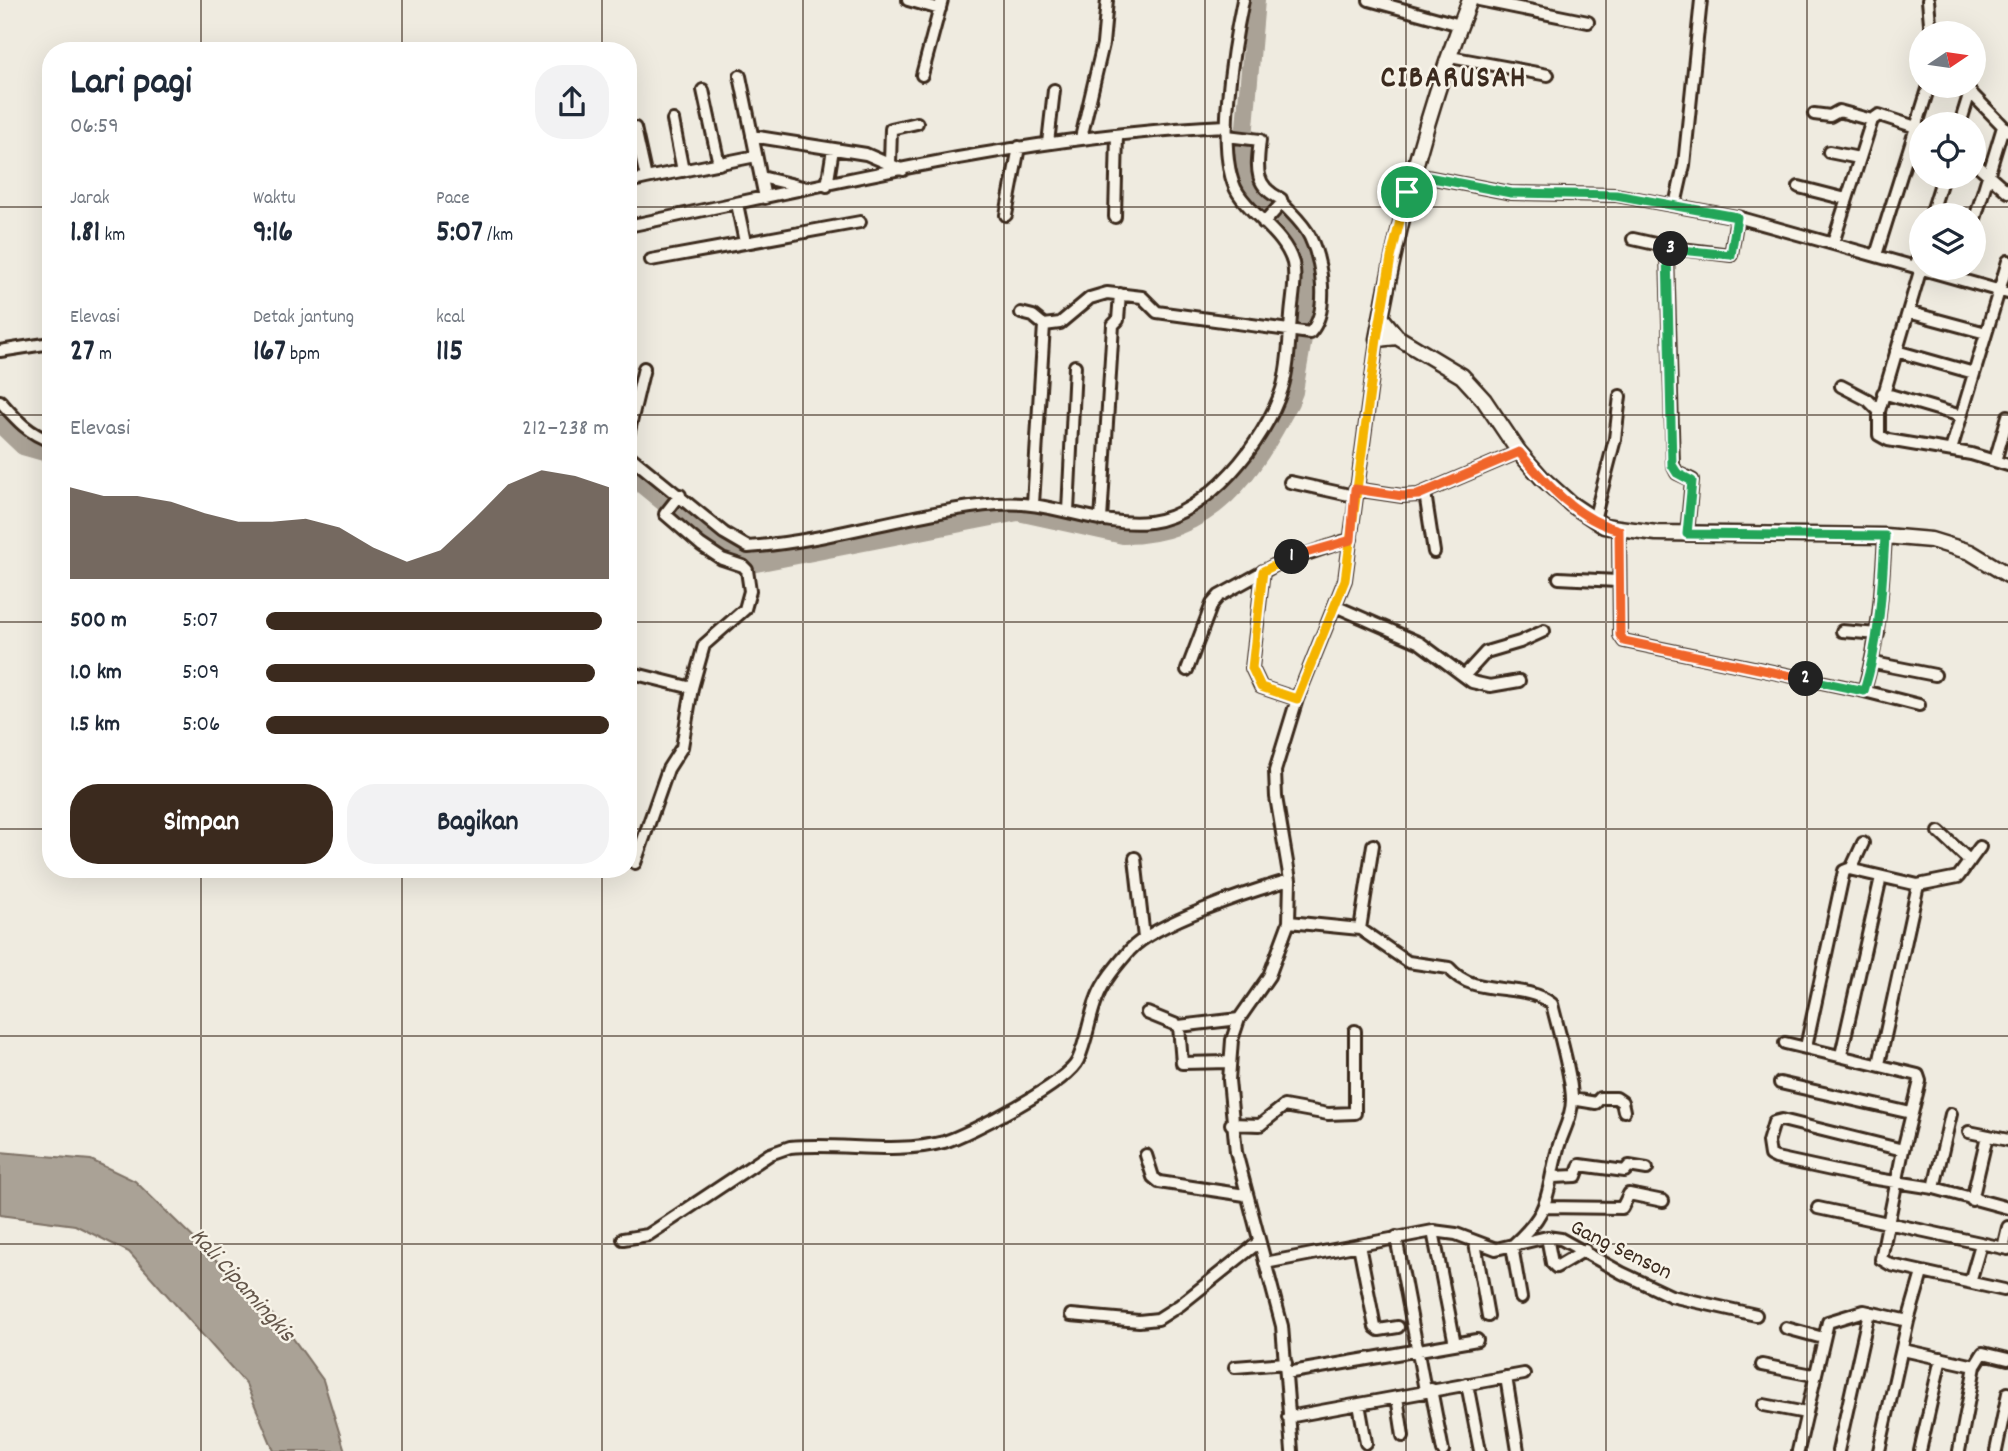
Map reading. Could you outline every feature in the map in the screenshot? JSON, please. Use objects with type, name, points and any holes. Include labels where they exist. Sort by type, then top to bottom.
[{"type":"main road","points":[[1397,337],[1377,339],[1391,258],[1412,174],[1470,0]]},
{"type":"main road","points":[[1381,317],[1397,337],[1462,376],[1484,400],[1519,452],[1558,494],[1594,520],[1619,530],[1687,534],[1885,536],[1931,540],[1954,546],[2008,575]]},
{"type":"street","points":[[908,0],[941,4],[922,75]]},
{"type":"street","points":[[1081,138],[1103,44],[1107,0]]},
{"type":"street","points":[[637,464],[677,498],[724,533],[748,547],[883,526],[975,506],[1034,504],[1101,520],[1132,523],[1166,519],[1201,502],[1218,488],[1274,410],[1298,332],[1293,264],[1289,253],[1233,183],[1227,131],[1237,26],[1243,0]]},
{"type":"street","points":[[1369,0],[1460,25]]},
{"type":"street","points":[[1479,0],[1588,22]]},
{"type":"street","points":[[1675,205],[1684,165],[1701,0]]},
{"type":"street","points":[[1928,0],[1930,21]]},
{"type":"street","points":[[1450,57],[1548,75]]},
{"type":"street","points":[[740,76],[765,198]]},
{"type":"street","points":[[703,90],[719,164]]},
{"type":"street","points":[[1048,143],[1054,90]]},
{"type":"street","points":[[1976,98],[2006,129],[1980,203]]},
{"type":"street","points":[[1814,114],[1830,116],[1839,111],[1872,120]]},
{"type":"street","points":[[1833,243],[1872,120],[1879,115],[1909,125]]},
{"type":"street","points":[[673,120],[683,171]]},
{"type":"street","points":[[890,163],[891,129],[897,125],[917,123]]},
{"type":"street","points":[[637,224],[1019,147],[1147,130],[1227,131],[1239,137],[1261,140],[1256,172],[1259,180],[1266,191],[1281,199],[1281,204],[1310,237],[1320,278],[1321,303],[1314,330],[1298,332],[1157,312],[1148,300],[1120,294],[1090,298],[1060,323],[1044,325],[1033,316],[1021,313]]},
{"type":"street","points":[[1115,216],[1117,135]]},
{"type":"street","points":[[752,136],[866,154],[903,170]]},
{"type":"street","points":[[637,137],[646,178]]},
{"type":"street","points":[[1006,215],[1019,147]]},
{"type":"street","points":[[827,186],[833,149]]},
{"type":"street","points":[[1829,152],[1859,158]]},
{"type":"street","points":[[1876,255],[1909,155]]},
{"type":"street","points":[[637,180],[756,156]]},
{"type":"street","points":[[1412,174],[1511,193],[1616,195],[1675,205],[1737,217],[1909,265]]},
{"type":"street","points":[[1988,176],[2008,192]]},
{"type":"street","points":[[761,177],[810,189]]},
{"type":"street","points":[[1798,187],[1846,199]]},
{"type":"street","points":[[737,204],[745,242]]},
{"type":"street","points":[[1266,221],[1281,204]]},
{"type":"street","points":[[1633,239],[1674,248],[1731,255],[1737,217]]},
{"type":"street","points":[[650,260],[860,222]]},
{"type":"street","points":[[1674,248],[1667,253],[1672,465],[1677,473],[1692,481],[1687,534]]},
{"type":"street","points":[[1951,450],[1986,333],[2003,292],[2008,261]]},
{"type":"street","points":[[1915,280],[1883,393],[1877,428],[1879,435],[1888,440],[1951,450],[2008,465]]},
{"type":"street","points":[[1975,280],[2003,292]]},
{"type":"street","points":[[1101,520],[1112,325],[1118,320],[1120,294]]},
{"type":"street","points":[[1908,312],[1986,333]]},
{"type":"street","points":[[1034,504],[1044,325]]},
{"type":"street","points":[[1292,1451],[1282,1326],[1245,1195],[1231,1124],[1230,1062],[1239,1019],[1269,976],[1289,922],[1290,880],[1276,797],[1275,771],[1297,699],[1345,580],[1354,493],[1377,339]]},
{"type":"street","points":[[0,351],[42,344]]},
{"type":"street","points":[[1896,351],[1974,373]]},
{"type":"street","points":[[1068,510],[1075,366]]},
{"type":"street","points":[[637,400],[645,368]]},
{"type":"street","points":[[1841,386],[1868,400],[1879,411]]},
{"type":"street","points":[[1883,393],[1961,416]]},
{"type":"street","points":[[1594,520],[1615,439],[1620,397]]},
{"type":"street","points":[[0,401],[20,424],[42,438]]},
{"type":"street","points":[[1995,461],[2008,416]]},
{"type":"street","points":[[1290,482],[1354,493],[1402,496],[1425,493],[1519,452]]},
{"type":"street","points":[[1425,493],[1434,552]]},
{"type":"street","points":[[637,857],[668,769],[682,747],[692,688],[704,645],[749,603],[749,580],[743,566],[722,559],[701,545],[665,513],[677,498]]},
{"type":"street","points":[[1619,530],[1617,582],[1620,635],[1624,641],[1919,705]]},
{"type":"street","points":[[1864,691],[1874,663],[1878,634],[1885,536]]},
{"type":"street","points":[[1186,670],[1212,604],[1230,589],[1298,555],[1351,540]]},
{"type":"street","points":[[1263,571],[1253,670],[1261,687],[1297,699]]},
{"type":"street","points":[[1559,578],[1617,582]]},
{"type":"street","points":[[1335,606],[1420,643],[1481,686],[1518,681]]},
{"type":"street","points":[[1464,676],[1486,652],[1520,642],[1544,631]]},
{"type":"street","points":[[1842,631],[1878,634]]},
{"type":"street","points":[[1874,663],[1935,675]]},
{"type":"street","points":[[637,674],[692,688]]},
{"type":"street","points":[[1939,832],[1970,861]]},
{"type":"street","points":[[1851,870],[1863,843]]},
{"type":"street","points":[[1360,929],[1373,845]]},
{"type":"street","points":[[1806,1047],[1843,873],[1851,870],[1917,885],[1952,879],[1980,847]]},
{"type":"street","points":[[1135,858],[1144,938]]},
{"type":"street","points":[[1841,1055],[1881,877]]},
{"type":"street","points":[[623,1238],[648,1235],[770,1154],[790,1147],[819,1144],[887,1147],[945,1142],[1058,1082],[1078,1061],[1097,996],[1131,949],[1144,938],[1203,911],[1290,880]]},
{"type":"street","points":[[1879,1064],[1917,885]]},
{"type":"street","points":[[1289,922],[1360,929],[1408,962],[1450,968],[1458,980],[1541,996],[1552,1004],[1572,1099],[1569,1123],[1557,1151],[1544,1207],[1527,1233],[1512,1246],[1521,1298]]},
{"type":"street","points":[[1147,1013],[1179,1026],[1239,1019]]},
{"type":"street","points":[[1179,1026],[1182,1063],[1230,1062]]},
{"type":"street","points":[[1231,1124],[1260,1125],[1284,1106],[1328,1114],[1357,1112],[1354,1031]]},
{"type":"street","points":[[1785,1043],[1918,1075],[1920,1081],[1902,1150],[1898,1182],[1881,1259],[1891,1265],[1922,1273],[2004,1290]]},
{"type":"street","points":[[1780,1083],[1912,1113]]},
{"type":"street","points":[[1572,1099],[1596,1103],[1600,1098],[1616,1098],[1622,1102],[1624,1111]]},
{"type":"street","points":[[1934,1188],[1951,1114]]},
{"type":"street","points":[[1902,1150],[1782,1120],[1774,1122],[1768,1142],[1770,1155],[1776,1158],[1934,1188],[2008,1208]]},
{"type":"street","points":[[1969,1132],[2008,1140]]},
{"type":"street","points":[[1972,1200],[1987,1136]]},
{"type":"street","points":[[1146,1155],[1153,1177],[1159,1182],[1245,1195]]},
{"type":"street","points":[[1553,1177],[1577,1176],[1580,1165],[1617,1172],[1625,1171],[1629,1166],[1647,1169]]},
{"type":"street","points":[[1544,1207],[1622,1208],[1629,1194],[1663,1201]]},
{"type":"street","points":[[1818,1208],[2006,1249],[2008,1227]]},
{"type":"street","points":[[1433,1231],[1455,1344]]},
{"type":"street","name":"Gang Senson","points":[[1265,1264],[1433,1231],[1456,1234],[1496,1249],[1547,1237],[1561,1239],[1585,1250],[1622,1273],[1671,1296],[1701,1305],[1756,1315]]},
{"type":"street","points":[[1396,1237],[1418,1350],[1443,1451]]},
{"type":"street","points":[[1547,1237],[1552,1263],[1556,1267],[1585,1250]]},
{"type":"street","points":[[1070,1315],[1139,1321],[1158,1319],[1259,1242]]},
{"type":"street","points":[[1475,1243],[1488,1316]]},
{"type":"street","points":[[1970,1282],[1981,1244]]},
{"type":"street","points":[[1359,1245],[1375,1327],[1379,1330],[1398,1327]]},
{"type":"street","points":[[1879,1451],[1908,1321],[1922,1273]]},
{"type":"street","points":[[1798,1451],[1813,1375],[1831,1320],[1870,1312],[1908,1321]]},
{"type":"street","points":[[1838,1451],[1870,1312]]},
{"type":"street","points":[[1786,1328],[1823,1338]]},
{"type":"street","points":[[1235,1367],[1286,1368],[1477,1340]]},
{"type":"street","points":[[1903,1350],[1975,1366]]},
{"type":"street","points":[[1959,1451],[1975,1366],[1983,1353],[2008,1359]]},
{"type":"street","points":[[1920,1451],[1941,1358]]},
{"type":"street","points":[[1762,1364],[1813,1375]]},
{"type":"street","points":[[1288,1417],[1524,1374]]},
{"type":"street","points":[[1506,1377],[1518,1451]]},
{"type":"street","points":[[1467,1384],[1480,1451]]},
{"type":"street","points":[[1996,1451],[2008,1393]]},
{"type":"street","points":[[1397,1397],[1403,1436]]},
{"type":"street","points":[[1359,1404],[1366,1443]]},
{"type":"street","points":[[1764,1405],[1806,1413]]},
{"type":"shaded area","points":[[0,1152],[91,1160],[135,1181],[284,1326],[323,1380],[345,1451],[274,1451],[246,1384],[129,1252],[75,1225],[0,1215]]},
{"type":"waterway","points":[[637,480],[696,529],[751,564],[1018,512],[1123,535],[1154,532],[1182,524],[1205,512],[1226,495],[1244,475],[1261,453],[1290,402],[1294,392],[1307,307],[1304,264],[1297,244],[1286,225],[1250,187],[1241,172],[1256,0]]},
{"type":"waterway","points":[[0,424],[23,446],[42,451]]},
{"type":"district","name":"CIBARUSAH","points":[[1454,76]]},
{"type":"route","points":[[1407,192],[1391,258],[1377,339],[1354,496],[1351,540],[1349,562],[1345,580],[1297,699],[1259,685],[1259,678],[1252,668],[1263,571],[1298,555],[1351,540],[1354,496],[1355,489],[1402,496],[1418,495],[1519,452],[1558,494],[1604,526],[1619,530],[1617,582],[1620,635],[1624,641],[1864,691],[1874,663],[1878,634],[1885,536],[1687,534],[1692,481],[1690,478],[1681,477],[1672,465],[1667,253],[1674,248],[1731,255],[1737,217],[1616,195],[1511,193],[1412,174],[1407,192]]},
{"type":"water label","name":"Kali Cipamingkis","points":[[244,1284]]}]
